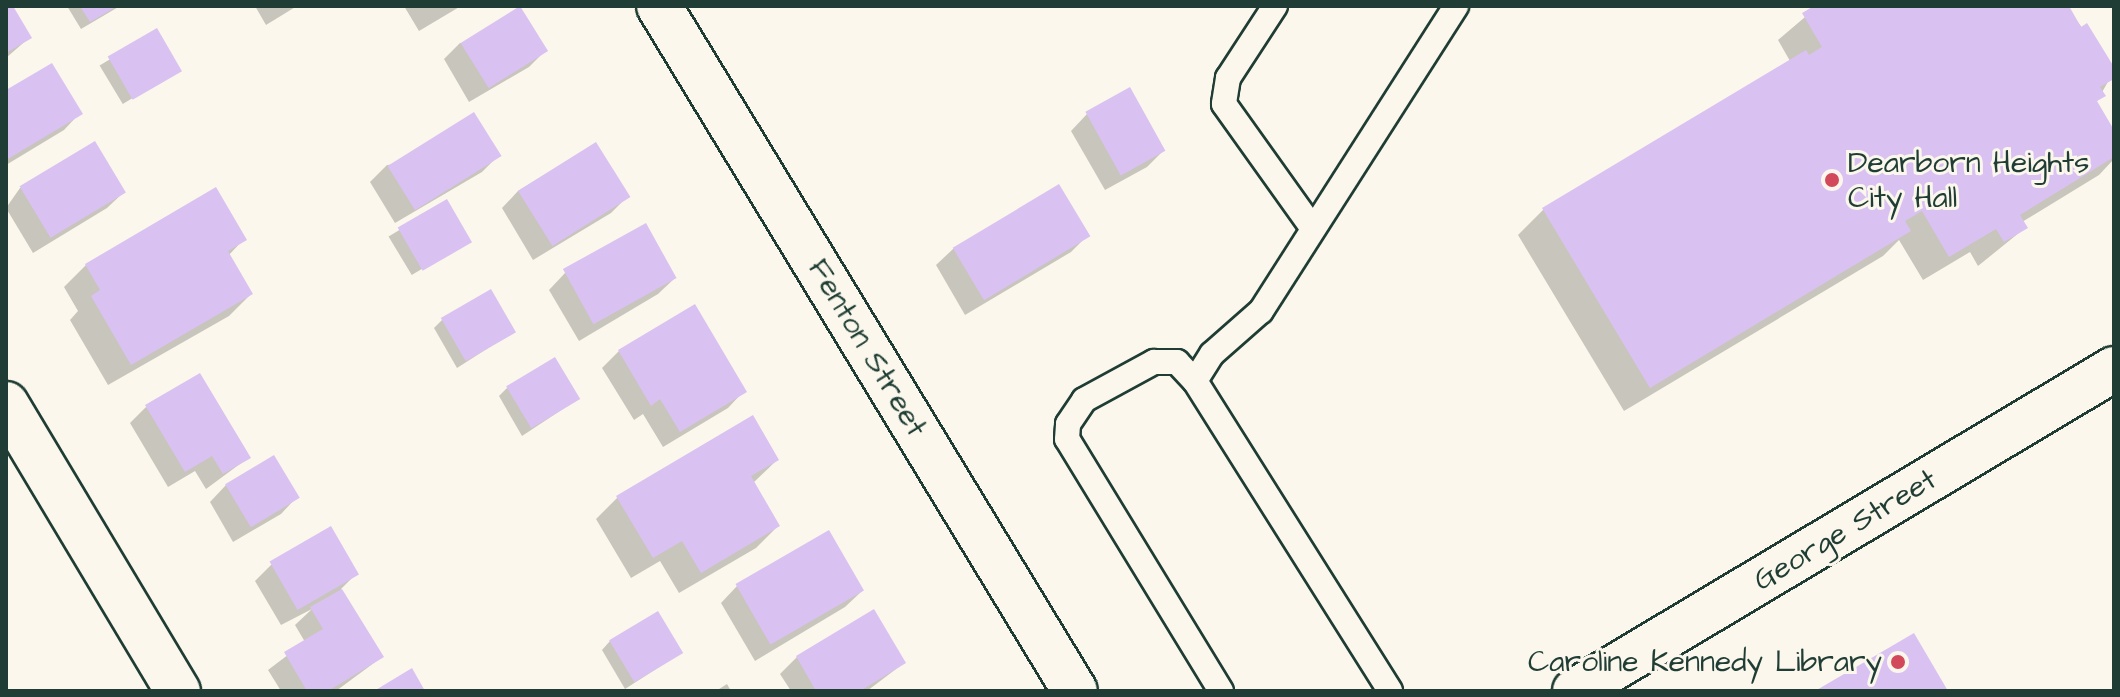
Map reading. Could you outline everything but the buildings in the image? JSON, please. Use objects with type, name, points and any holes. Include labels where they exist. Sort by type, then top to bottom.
[{"type":"street","name":"Fenton Street","points":[[659,6],[1075,691]]},
{"type":"street","name":"George Street","points":[[1591,687],[2114,369]]},
{"type":"street","points":[[6,404],[178,691]]},
{"type":"lane","points":[[1275,6],[1228,78],[1224,104],[1313,229]]},
{"type":"lane","points":[[1195,381],[1212,354],[1261,311],[1456,6]]},
{"type":"lane","points":[[1221,691],[1067,439],[1068,424],[1084,400],[1143,367],[1177,362],[1195,381],[1390,691]]},
{"type":"place","name":"Dearborn Heights City Hall","points":[[1832,180]]},
{"type":"place","name":"Caroline Kennedy Library","points":[[1898,662]]}]
